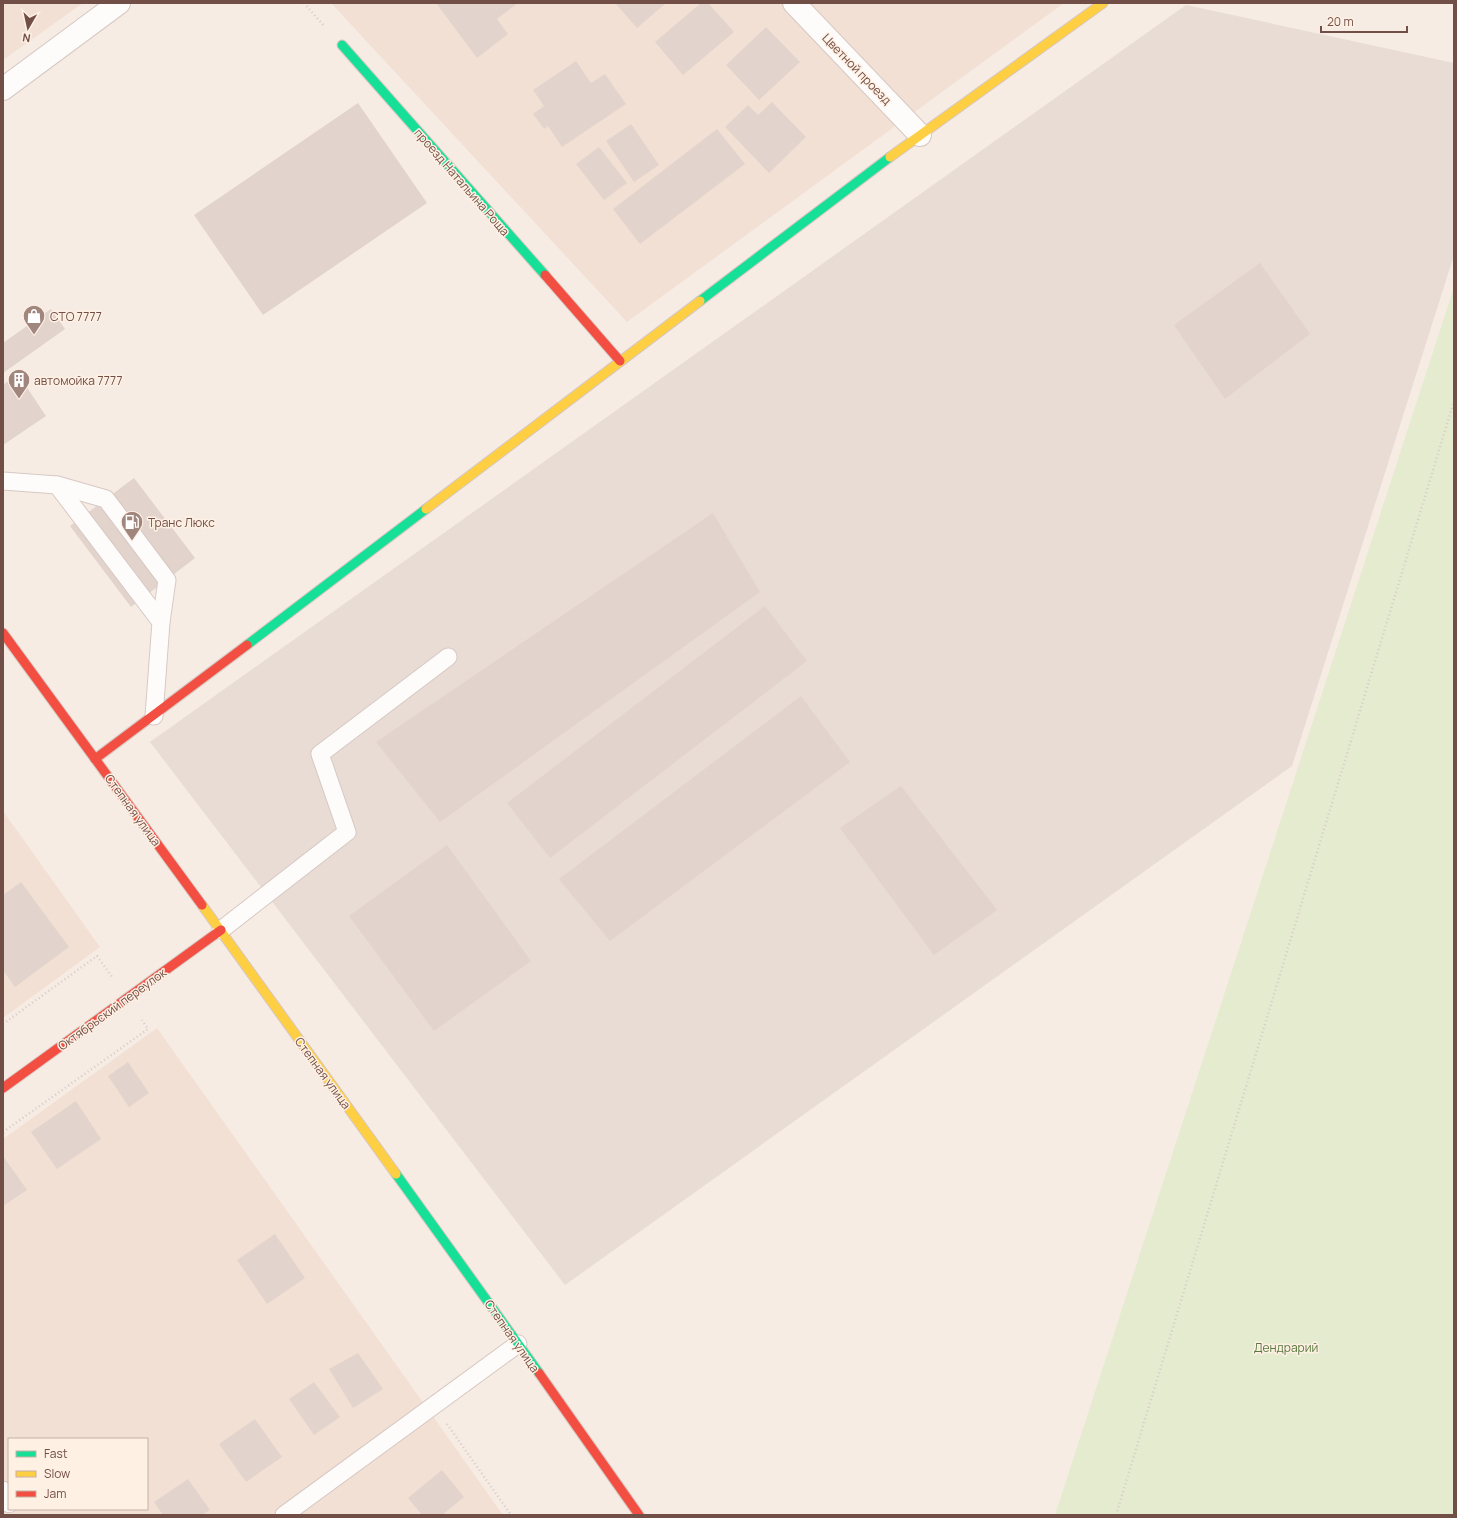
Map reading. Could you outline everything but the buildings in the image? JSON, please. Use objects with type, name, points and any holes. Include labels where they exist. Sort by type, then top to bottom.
[{"type":"street","points":[[3,89],[119,3]]},
{"type":"street","name":"Цветной проезд","points":[[794,3],[920,135]]},
{"type":"street","points":[[95,759],[154,716],[620,361],[920,135],[1103,3]]},
{"type":"street","name":"проезд Натальина Роща","points":[[342,45],[620,361]]},
{"type":"street","name":"Степная улица","points":[[3,634],[221,930],[518,1344],[638,1515]]},
{"type":"street","name":"Октябрьский переулок","points":[[3,1088],[221,930]]},
{"type":"lane","points":[[3,481],[57,484],[106,499],[167,580],[161,622],[154,716]]},
{"type":"lane","points":[[57,484],[161,622]]},
{"type":"lane","points":[[221,930],[347,832],[320,754],[448,657]]},
{"type":"lane","points":[[284,1515],[518,1344]]},
{"type":"path","points":[[304,3],[342,45]]},
{"type":"path","points":[[1116,1515],[1454,401]]},
{"type":"path","points":[[434,1406],[511,1515]]},
{"type":"shaded area","points":[[3,3],[83,3],[3,60]]},
{"type":"shaded area","points":[[331,3],[1064,3],[627,322]]},
{"type":"shaded area","points":[[1186,5],[1454,63],[1454,255],[1292,766],[565,1285],[150,742]]},
{"type":"shaded area","points":[[3,811],[100,947],[3,1018]]},
{"type":"shaded area","points":[[157,1028],[503,1515],[3,1515],[3,1139]]},
{"type":"green space","name":"Дендрарий","points":[[1454,287],[1454,1515],[1055,1515]]},
{"type":"traffic: fast","points":[[342,45],[545,275]]},
{"type":"traffic: fast","points":[[700,301],[890,157]]},
{"type":"traffic: fast","points":[[247,645],[426,509]]},
{"type":"traffic: fast","points":[[396,1174],[539,1373]]},
{"type":"traffic: slow","points":[[890,157],[1103,3]]},
{"type":"traffic: slow","points":[[426,509],[700,301]]},
{"type":"traffic: slow","points":[[202,905],[396,1174]]},
{"type":"traffic: jam","points":[[545,275],[620,361]]},
{"type":"traffic: jam","points":[[3,633],[202,905]]},
{"type":"traffic: jam","points":[[95,759],[247,645]]},
{"type":"traffic: jam","points":[[3,1088],[221,930]]},
{"type":"traffic: jam","points":[[539,1373],[639,1515]]},
{"type":"place","name":"СТО 7777","points":[[34,336]]},
{"type":"place","name":"автомойка 7777","points":[[19,400]]},
{"type":"place","name":"Транс Люкс","points":[[132,542]]}]
